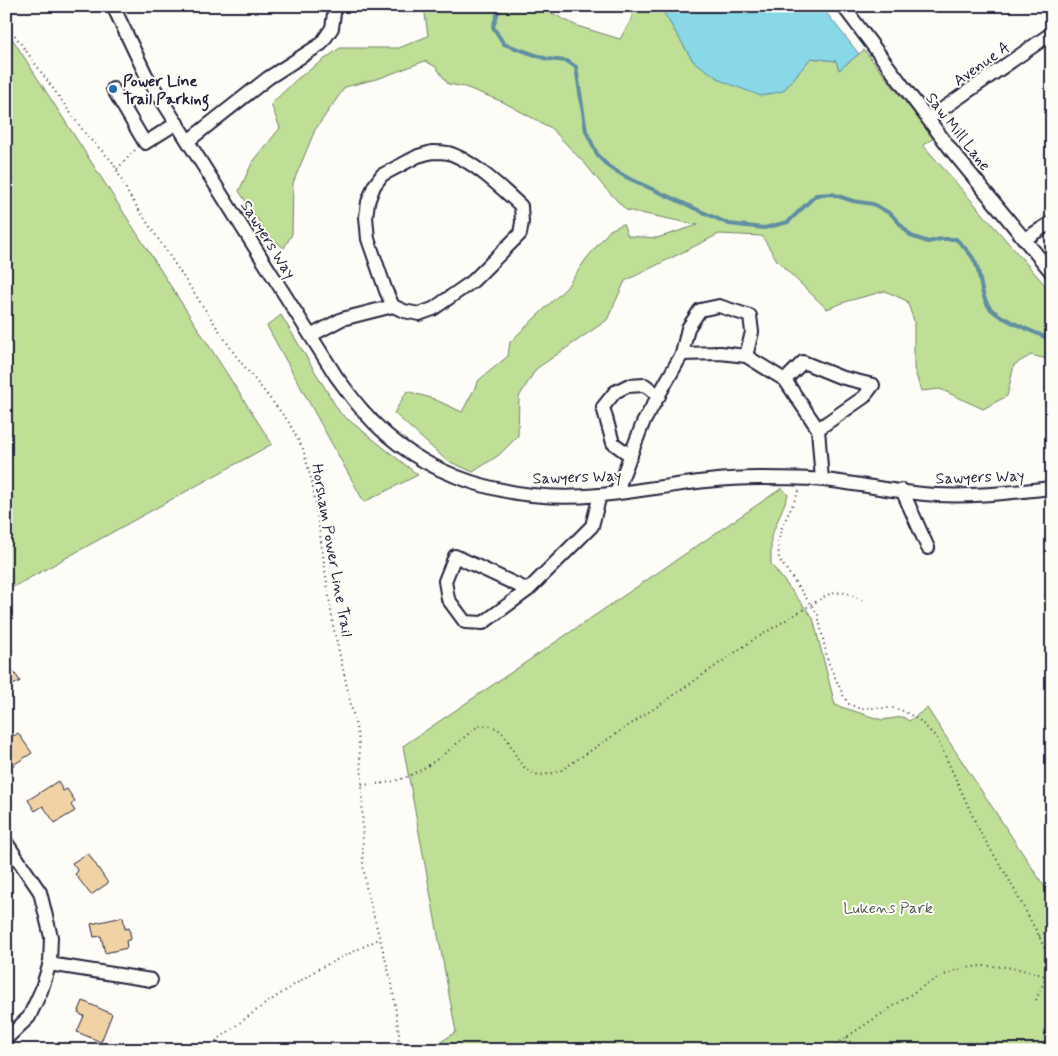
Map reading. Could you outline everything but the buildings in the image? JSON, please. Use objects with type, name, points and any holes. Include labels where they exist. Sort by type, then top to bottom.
[{"type":"street","name":"Sawyers Way","points":[[113,6],[146,75],[312,335],[336,376],[364,413],[391,438],[420,460],[466,481],[515,494],[558,497],[600,495],[744,477],[822,480],[937,495],[1000,494],[1052,488]]},
{"type":"street","points":[[188,141],[268,78],[321,44],[332,28],[335,6]]},
{"type":"street","name":"Saw Mill Lane","points":[[842,6],[928,119],[1052,273]]},
{"type":"street","name":"Avenue A","points":[[928,119],[1052,34]]},
{"type":"street","points":[[113,89],[145,143],[177,123]]},
{"type":"street","points":[[312,335],[342,319],[393,306],[404,311],[419,314],[433,309],[473,281],[520,234],[522,222],[521,206],[506,191],[462,158],[447,153],[432,152],[418,156],[382,174],[374,186],[368,202],[366,217],[368,239],[393,306]]},
{"type":"street","points":[[1026,239],[1052,222]]},
{"type":"street","points":[[616,493],[643,423],[660,396],[682,354],[688,328],[700,310],[719,306],[750,316],[752,332],[746,356]]},
{"type":"street","points":[[682,354],[720,353],[746,356],[785,380],[818,429],[822,480]]},
{"type":"street","points":[[785,380],[803,362],[840,378],[873,385],[864,397],[818,429]]},
{"type":"street","points":[[631,456],[613,443],[603,407],[615,392],[628,386],[645,386],[660,396]]},
{"type":"street","points":[[902,490],[928,548]]},
{"type":"street","points":[[528,590],[455,556],[445,581],[448,599],[466,622],[483,623],[528,590],[592,526],[600,495]]},
{"type":"street","points":[[6,842],[40,892],[51,937],[49,964],[41,991],[29,1017],[6,1039]]},
{"type":"street","points":[[49,964],[151,980]]},
{"type":"path","name":"Horsham Power Line Trail","points":[[6,23],[87,136],[112,161],[134,202],[236,356],[288,421],[302,449],[313,486],[333,625],[358,736],[362,785],[364,872],[366,887],[392,984],[399,1034],[398,1050]]},
{"type":"path","points":[[117,169],[131,152],[145,143]]},
{"type":"path","points":[[804,479],[782,528],[778,542],[779,559],[820,619],[822,638],[828,662],[839,689],[849,704],[858,708],[884,708],[903,711],[918,719],[937,738],[980,832],[1007,876],[1039,936],[1052,966],[1051,972],[1047,975],[1036,1000]]},
{"type":"path","points":[[362,785],[388,783],[423,769],[478,726],[488,725],[496,726],[501,730],[520,761],[533,773],[546,774],[560,771],[750,642],[827,595],[838,592],[848,593],[863,601]]},
{"type":"path","points":[[1039,936],[1052,929]]},
{"type":"path","points":[[204,1050],[258,1009],[318,969],[380,939]]},
{"type":"path","points":[[827,1050],[926,984],[958,970],[996,966],[1025,970],[1044,976],[1047,975]]},
{"type":"path","points":[[847,1037],[855,1050]]},
{"type":"green space","points":[[424,6],[545,6],[548,11],[577,26],[620,39],[632,18],[630,6],[662,6],[664,13],[693,61],[783,91],[811,58],[836,61],[839,70],[864,50],[934,138],[923,145],[1052,293],[1052,366],[1047,359],[1031,355],[1014,365],[1007,396],[983,409],[940,389],[921,391],[914,368],[914,321],[907,301],[885,291],[827,309],[778,262],[762,236],[719,234],[625,281],[607,320],[536,369],[519,397],[518,436],[499,455],[473,472],[446,460],[394,413],[407,391],[434,399],[462,412],[479,380],[508,356],[510,342],[567,287],[586,259],[610,230],[623,224],[628,236],[657,238],[698,225],[626,210],[551,128],[503,102],[465,87],[448,84],[436,67],[425,61],[380,78],[345,87],[315,130],[293,183],[292,234],[284,248],[268,235],[239,191],[252,163],[280,128],[271,104],[297,79],[340,48],[399,48],[428,36]]},
{"type":"green space","points":[[6,29],[272,444],[6,591]]},
{"type":"green space","points":[[281,315],[340,413],[418,475],[364,502],[267,326]]},
{"type":"green space","name":"Lukens Park","points":[[782,488],[788,495],[771,537],[771,564],[813,618],[835,705],[882,720],[903,717],[909,721],[927,708],[1052,898],[1052,1050],[440,1050],[439,1043],[456,1032],[403,746]]},
{"type":"water","points":[[662,6],[821,6],[859,54],[839,70],[836,61],[811,58],[783,91],[761,96],[722,81],[693,61],[664,13]]},
{"type":"waterway","points":[[500,6],[493,27],[504,44],[547,59],[567,61],[576,67],[586,131],[598,156],[609,167],[628,178],[729,224],[764,228],[788,222],[816,195],[832,194],[853,201],[873,204],[891,214],[911,236],[928,242],[941,239],[956,239],[976,263],[983,294],[990,308],[1009,321],[1052,340]]},
{"type":"place","name":"Power Line Trail Parking","points":[[113,89]]}]
